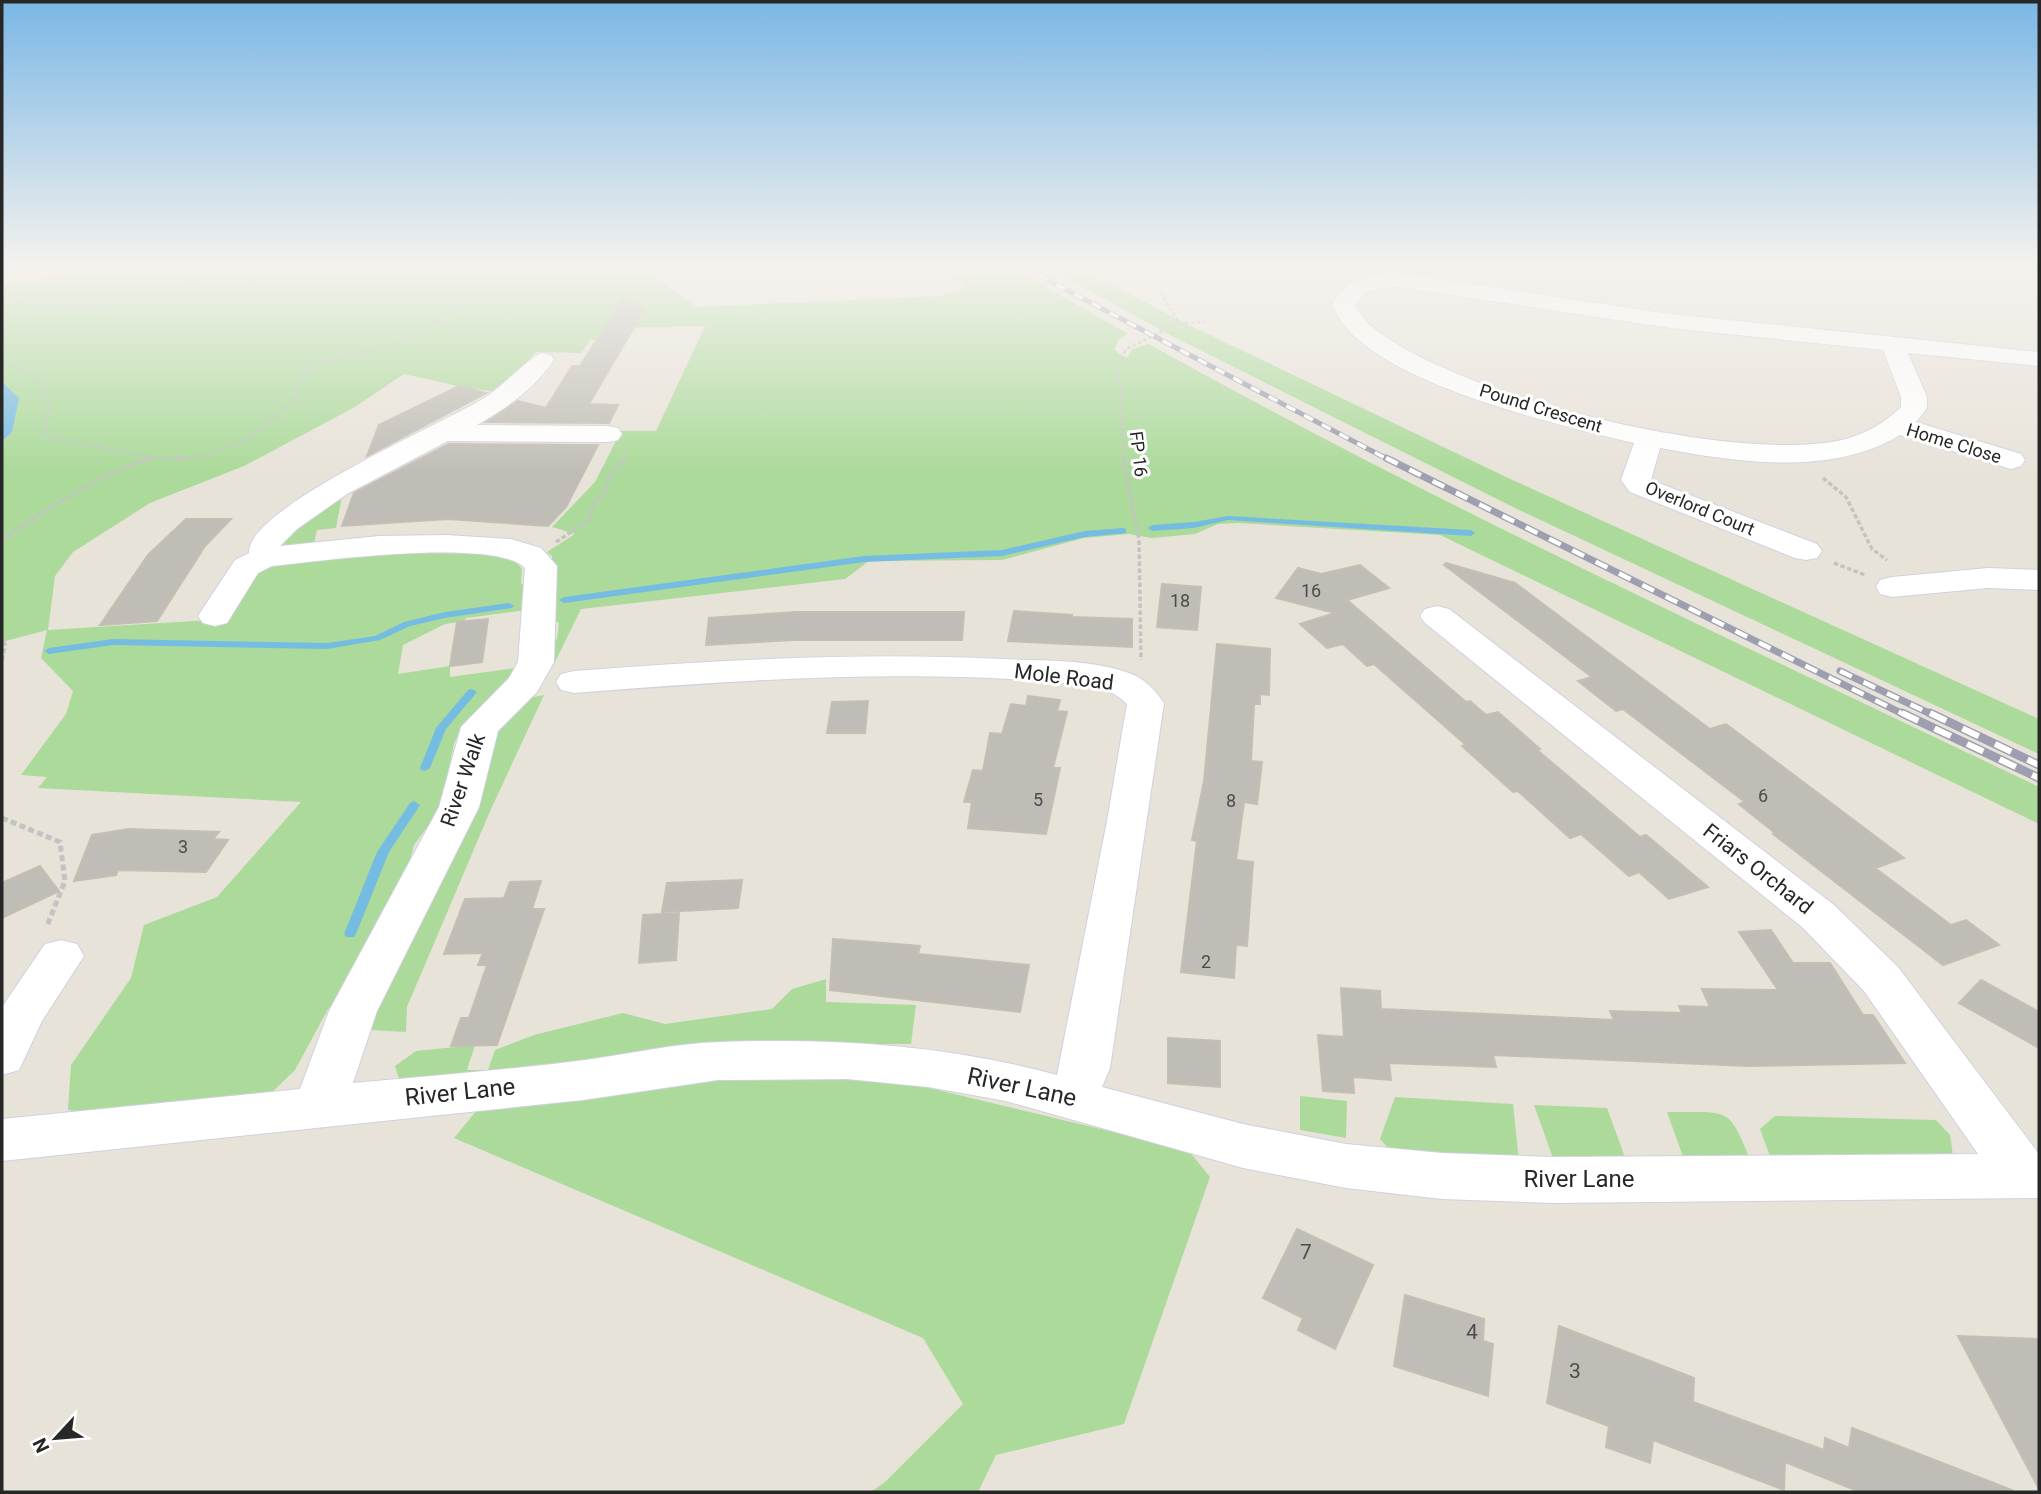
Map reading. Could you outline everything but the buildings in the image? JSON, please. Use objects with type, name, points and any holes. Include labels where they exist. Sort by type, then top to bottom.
[{"type":"street","name":"Pound Crescent","points":[[1370,336],[1414,363],[1514,402],[1649,438],[1736,450],[1790,451],[1845,447],[1874,438],[1897,425]]},
{"type":"street","name":"Pound Crescent","points":[[1807,336],[2039,359]]},
{"type":"street","points":[[1893,345],[1914,397],[1914,408],[1897,425]]},
{"type":"street","points":[[265,557],[264,544],[283,523],[305,506],[447,433],[495,404],[533,373],[542,360]]},
{"type":"street","name":"Home Close","points":[[1897,425],[2011,460]]},
{"type":"street","points":[[447,433],[608,434]]},
{"type":"street","name":"Overlord Court","points":[[1649,438],[1636,480],[1640,486],[1806,551]]},
{"type":"street","points":[[215,616],[246,567],[265,557],[379,545],[446,544],[521,552]]},
{"type":"street","name":"River Walk","points":[[317,1105],[331,1076],[353,1011],[459,807],[471,753],[480,727],[524,684],[536,662],[541,566],[521,552]]},
{"type":"street","points":[[1907,585],[1988,578],[2039,580]]},
{"type":"street","name":"Friars Orchard","points":[[1437,616],[1818,916],[1853,948],[1881,979],[2032,1176]]},
{"type":"street","name":"Mole Road","points":[[574,682],[701,672],[936,665],[1097,676],[1127,685],[1146,703],[1085,1068],[1073,1097]]},
{"type":"street","points":[[2,1056],[10,1035],[33,995],[61,957]]},
{"type":"street","name":"River Lane","points":[[2,1140],[317,1105],[583,1080],[731,1060],[847,1060],[929,1068],[1006,1081],[1073,1097],[1243,1146],[1346,1167],[1442,1176],[1553,1180],[2032,1176]]},
{"type":"path","points":[[2,364],[25,369],[45,384],[52,408],[44,432],[54,439],[154,457],[184,459],[246,441],[292,404],[306,373],[315,365],[410,336]]},
{"type":"path","name":"FP 16","points":[[1127,685],[1141,660],[1139,539],[1121,447],[1119,365],[1126,349],[1153,336]]},
{"type":"path","points":[[521,552],[564,538],[589,520],[593,505],[606,491],[610,477],[626,458],[623,440],[608,434]]},
{"type":"path","points":[[1790,451],[1846,497],[1872,549],[1907,585]]},
{"type":"path","points":[[2,540],[49,508],[117,469],[154,457]]},
{"type":"path","points":[[1806,551],[1907,585]]},
{"type":"path","points":[[2,635],[5,645],[2,662]]},
{"type":"path","points":[[2,818],[60,842],[65,881],[42,938],[61,957]]},
{"type":"green space","points":[[2,336],[600,336],[597,340],[590,340],[581,353],[536,352],[498,392],[404,374],[355,407],[244,466],[150,503],[73,552],[55,576],[48,630],[227,619],[256,571],[272,564],[393,552],[454,550],[513,558],[522,569],[521,583],[527,589],[526,610],[466,618],[465,621],[445,624],[403,645],[398,674],[450,666],[450,677],[515,668],[504,686],[460,730],[454,744],[440,810],[414,845],[405,880],[360,966],[327,1011],[295,1070],[264,1100],[123,1116],[68,1110],[71,1065],[131,978],[144,925],[217,897],[301,802],[38,788],[47,777],[21,775],[66,714],[73,691],[41,658],[47,630],[2,642],[2,441],[12,432],[5,384],[2,382]]},
{"type":"green space","points":[[700,336],[1125,336],[1119,339],[1114,350],[1127,358],[1132,349],[1149,344],[1258,404],[1479,518],[2039,787],[2039,824],[1440,535],[1237,523],[1218,524],[1195,534],[1152,538],[1129,534],[1084,538],[1002,560],[869,561],[845,579],[581,609],[554,664],[547,662],[547,643],[557,639],[559,623],[549,618],[552,556],[547,552],[575,534],[552,527],[595,482],[616,441],[609,440],[615,431],[656,431]]},
{"type":"green space","points":[[1172,336],[1211,336],[1506,477],[2039,719],[2039,754],[1515,508]]},
{"type":"green space","points":[[342,496],[336,528],[317,530],[313,547],[293,549],[282,545],[281,537]]},
{"type":"green space","points":[[544,695],[491,809],[407,1007],[406,1032],[370,1030],[365,1016],[487,739],[529,698]]},
{"type":"green space","points":[[826,979],[826,1002],[916,1005],[911,1044],[818,1044],[403,1092],[395,1066],[416,1051],[475,1045],[467,1070],[488,1070],[495,1050],[534,1035],[623,1013],[665,1024],[772,1009],[792,989]]},
{"type":"green space","points":[[724,1073],[888,1078],[1188,1150],[1210,1177],[1124,1424],[996,1455],[978,1492],[871,1492],[885,1482],[963,1404],[923,1338],[454,1138],[482,1104]]},
{"type":"green space","points":[[1300,1096],[1347,1101],[1346,1138],[1300,1130]]},
{"type":"green space","points":[[1395,1097],[1513,1104],[1519,1162],[1398,1159],[1380,1139]]},
{"type":"green space","points":[[1534,1105],[1607,1108],[1627,1163],[1553,1158]]},
{"type":"green space","points":[[1667,1112],[1704,1112],[1725,1116],[1738,1132],[1753,1166],[1686,1165]]},
{"type":"green space","points":[[1775,1116],[1936,1120],[1950,1135],[1953,1156],[1770,1156],[1760,1129]]},
{"type":"water","points":[[2,382],[19,398],[12,432],[2,441]]},
{"type":"waterway","points":[[1152,528],[1194,525],[1228,518],[1471,533]]},
{"type":"waterway","points":[[564,600],[864,559],[1002,553],[1085,534],[1123,531]]},
{"type":"waterway","points":[[49,651],[113,642],[327,646],[377,638],[407,624],[445,615],[509,606]]},
{"type":"waterway","points":[[425,768],[441,728],[472,692]]},
{"type":"waterway","points":[[350,934],[383,852],[414,805]]},
{"type":"railway","points":[[1153,336],[1389,460]]},
{"type":"railway","points":[[1386,458],[1905,715]]},
{"type":"railway","points":[[1840,671],[1933,715]]},
{"type":"railway","points":[[1902,713],[2039,778]]},
{"type":"railway","points":[[1930,713],[2039,765]]}]
